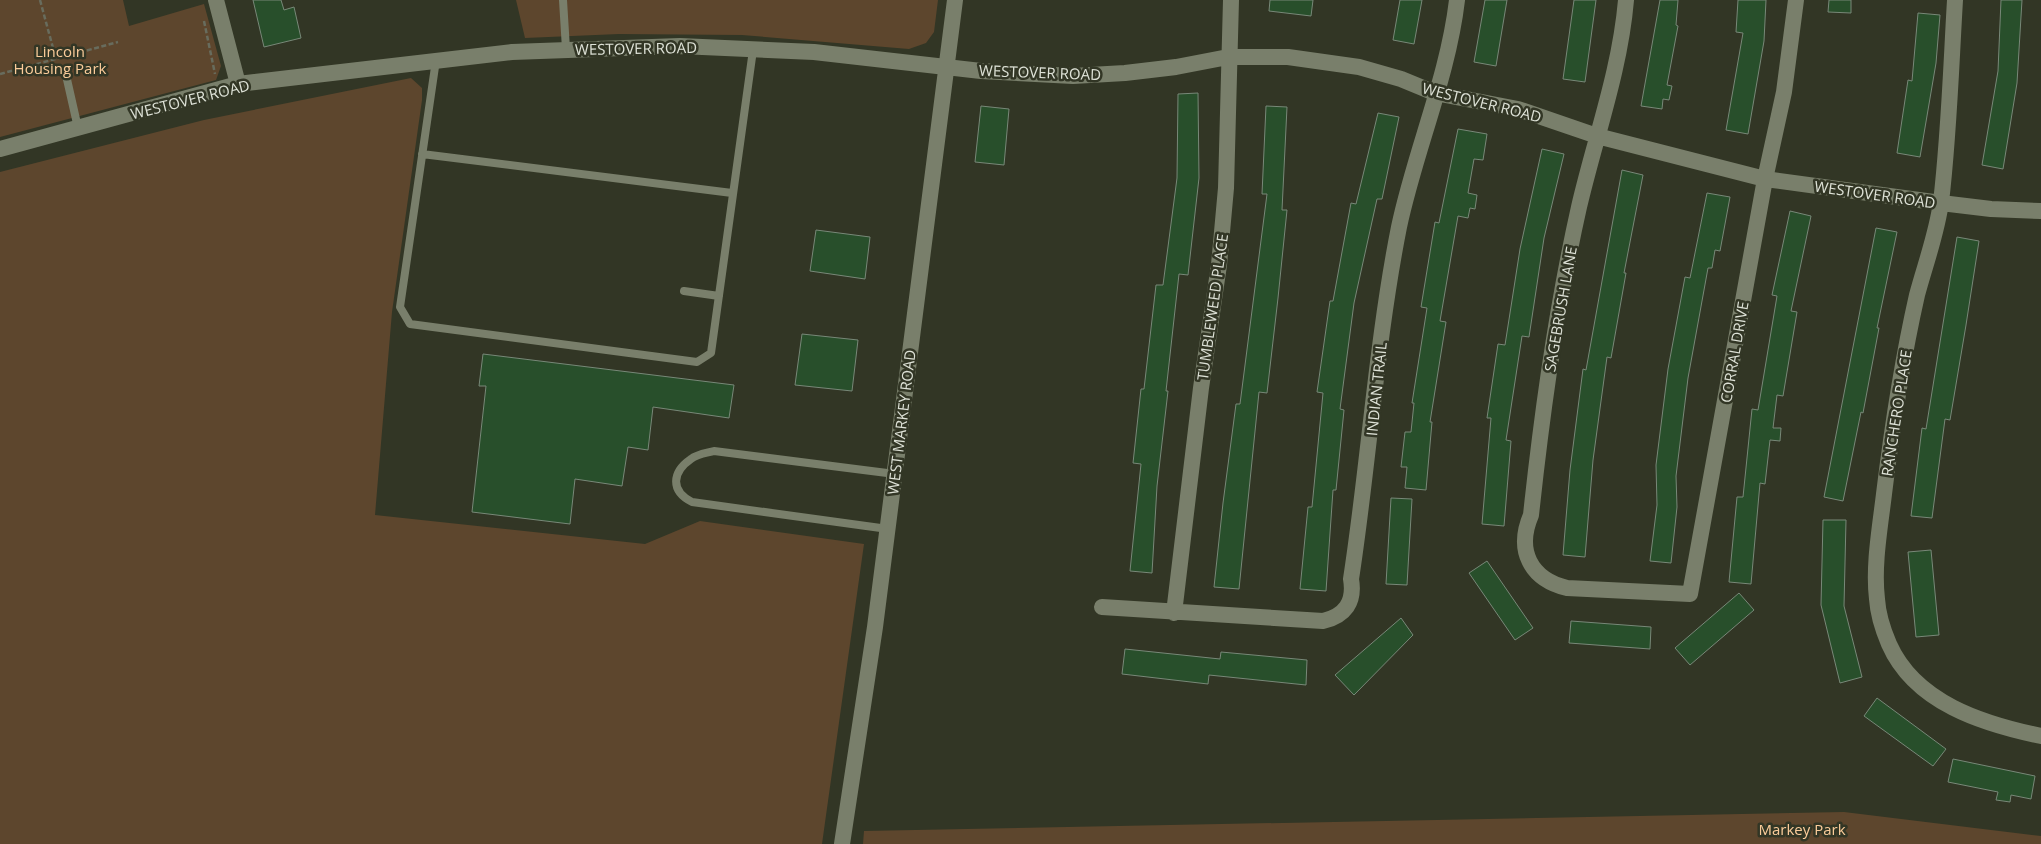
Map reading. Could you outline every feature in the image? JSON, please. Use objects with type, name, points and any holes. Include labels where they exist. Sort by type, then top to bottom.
[{"type":"street","points":[[216,0],[238,84]]},
{"type":"street","name":"WEST MARKEY ROAD","points":[[842,844],[888,529],[955,0]]},
{"type":"street","name":"TUMBLEWEED PLACE","points":[[1174,613],[1200,388],[1219,265],[1226,188],[1231,0]]},
{"type":"street","name":"INDIAN TRAIL","points":[[1174,613],[1323,621],[1334,618],[1347,608],[1353,590],[1351,579],[1371,441],[1387,294],[1399,226],[1447,54],[1457,0]]},
{"type":"street","name":"SAGEBRUSH LANE","points":[[1578,588],[1554,584],[1541,577],[1532,567],[1526,555],[1524,541],[1526,527],[1531,515],[1541,422],[1564,278],[1618,55],[1626,0]]},
{"type":"street","name":"CORRAL DRIVE","points":[[1578,588],[1690,594],[1765,179],[1784,92],[1796,0]]},
{"type":"street","name":"RANCHERO PLACE","points":[[1955,0],[1941,203],[1917,297],[1898,390],[1881,514],[1877,600],[1881,623],[1890,646],[1914,681],[1931,695],[1960,711],[2041,736]]},
{"type":"street","name":"WESTOVER ROAD","points":[[0,149],[238,84],[436,60],[566,49],[680,46],[814,52],[1020,75],[1073,76],[1159,69],[1228,57],[1288,56],[1324,60],[1368,69],[1435,93],[1518,109],[1597,136],[1765,179],[1991,209],[2041,211]]},
{"type":"street","points":[[1102,607],[1174,613]]},
{"type":"lane","points":[[563,0],[566,49]]},
{"type":"lane","points":[[436,60],[400,307],[410,324],[697,362],[711,353],[753,50]]},
{"type":"lane","points":[[66,75],[78,128]]},
{"type":"lane","points":[[422,154],[732,193]]},
{"type":"lane","points":[[684,291],[719,296]]},
{"type":"lane","points":[[888,529],[692,502],[682,497],[676,483],[678,470],[692,458],[714,451],[895,474]]},
{"type":"path","points":[[40,0],[56,59]]},
{"type":"path","points":[[203,18],[216,75],[206,77]]},
{"type":"path","points":[[0,74],[118,42]]},
{"type":"green space","name":"Lincoln Housing Park","points":[[0,0],[123,0],[129,26],[204,4],[221,66],[216,80],[0,137]]},
{"type":"green space","points":[[516,0],[938,0],[934,32],[926,43],[909,49],[742,35],[619,34],[525,38]]},
{"type":"green space","points":[[411,78],[422,88],[422,100],[392,312],[375,515],[645,544],[700,521],[864,544],[822,844],[0,844],[0,172],[204,120]]},
{"type":"green space","name":"Markey Park","points":[[1844,812],[2041,836],[2041,844],[863,844],[864,831]]},
{"type":"building","points":[[253,0],[281,0],[284,10],[294,7],[301,38],[264,47]]},
{"type":"building","points":[[1270,0],[1313,0],[1311,16],[1269,11]]},
{"type":"building","points":[[1400,0],[1422,0],[1414,44],[1393,40]]},
{"type":"building","points":[[1485,0],[1507,0],[1496,66],[1474,62]]},
{"type":"building","points":[[1574,0],[1596,0],[1585,82],[1563,79]]},
{"type":"building","points":[[1660,0],[1678,0],[1676,25],[1678,26],[1667,85],[1672,86],[1669,100],[1663,99],[1662,109],[1641,106]]},
{"type":"building","points":[[1738,0],[1766,0],[1764,41],[1748,134],[1726,130],[1743,33],[1736,32]]},
{"type":"building","points":[[1829,0],[1851,0],[1851,13],[1828,12]]},
{"type":"building","points":[[2001,0],[2022,0],[2017,83],[2003,169],[1982,165],[1998,71]]},
{"type":"building","points":[[1918,13],[1940,15],[1936,63],[1920,157],[1897,153],[1908,80],[1912,81]]},
{"type":"building","points":[[1198,93],[1199,178],[1188,275],[1179,274],[1157,486],[1152,573],[1130,571],[1141,464],[1133,463],[1141,389],[1144,389],[1156,285],[1163,285],[1177,178],[1178,94]]},
{"type":"building","points":[[981,106],[1009,109],[1004,165],[975,162]]},
{"type":"building","points":[[1266,106],[1287,107],[1282,210],[1287,210],[1278,298],[1267,393],[1259,392],[1239,589],[1214,587],[1236,404],[1240,404],[1267,194],[1262,194]]},
{"type":"building","points":[[1378,113],[1399,117],[1382,199],[1377,199],[1354,303],[1340,409],[1344,410],[1336,490],[1333,490],[1326,591],[1300,589],[1308,507],[1312,507],[1323,393],[1317,392],[1330,301],[1333,301],[1351,203],[1356,204]]},
{"type":"building","points":[[1458,129],[1487,134],[1483,160],[1474,159],[1468,193],[1477,195],[1475,209],[1470,208],[1468,218],[1458,216],[1440,321],[1446,322],[1430,422],[1432,422],[1426,490],[1405,488],[1407,467],[1401,467],[1405,432],[1411,432],[1414,403],[1412,403],[1427,308],[1421,307],[1435,222],[1439,223]]},
{"type":"building","points":[[1542,149],[1564,154],[1544,238],[1529,337],[1522,336],[1506,440],[1511,441],[1504,526],[1482,524],[1491,418],[1487,418],[1498,344],[1505,345],[1520,249]]},
{"type":"building","points":[[1622,170],[1643,175],[1624,273],[1626,273],[1611,358],[1607,357],[1593,460],[1585,557],[1563,555],[1570,470],[1583,369],[1586,370]]},
{"type":"building","points":[[1707,193],[1730,197],[1720,251],[1715,250],[1712,268],[1708,268],[1688,378],[1676,476],[1677,507],[1671,563],[1650,561],[1657,505],[1656,465],[1668,369],[1685,277],[1690,278]]},
{"type":"building","points":[[1790,211],[1811,216],[1791,311],[1797,312],[1783,396],[1777,395],[1773,428],[1781,428],[1780,441],[1770,440],[1765,484],[1760,483],[1751,584],[1729,582],[1737,497],[1743,497],[1752,409],[1758,410],[1777,296],[1772,295]]},
{"type":"building","points":[[1876,228],[1897,232],[1877,328],[1879,328],[1863,413],[1861,412],[1843,501],[1824,497]]},
{"type":"building","points":[[816,230],[870,237],[865,279],[810,271]]},
{"type":"building","points":[[1957,237],[1979,241],[1966,325],[1950,420],[1945,419],[1932,518],[1911,516],[1922,428],[1926,429]]},
{"type":"building","points":[[802,334],[858,340],[852,391],[795,385]]},
{"type":"building","points":[[483,354],[734,385],[729,418],[653,407],[648,450],[628,447],[622,486],[575,479],[570,524],[472,512],[486,386],[479,386]]},
{"type":"building","points":[[1391,498],[1412,499],[1407,585],[1386,584]]},
{"type":"building","points":[[1823,520],[1846,520],[1844,606],[1862,677],[1840,683],[1821,605]]},
{"type":"building","points":[[1931,550],[1939,635],[1916,637],[1908,552]]},
{"type":"building","points":[[1487,561],[1533,628],[1515,640],[1469,573]]},
{"type":"building","points":[[1739,593],[1754,610],[1690,665],[1675,648]]},
{"type":"building","points":[[1401,618],[1413,635],[1354,695],[1335,675]]},
{"type":"building","points":[[1571,621],[1651,627],[1650,649],[1569,643]]},
{"type":"building","points":[[1125,649],[1220,659],[1221,652],[1307,660],[1306,685],[1209,675],[1208,684],[1122,674]]},
{"type":"building","points":[[1877,698],[1946,749],[1933,766],[1864,716]]},
{"type":"building","points":[[1953,759],[2035,776],[2031,799],[2011,795],[2010,802],[1996,800],[1998,792],[1948,782]]}]
